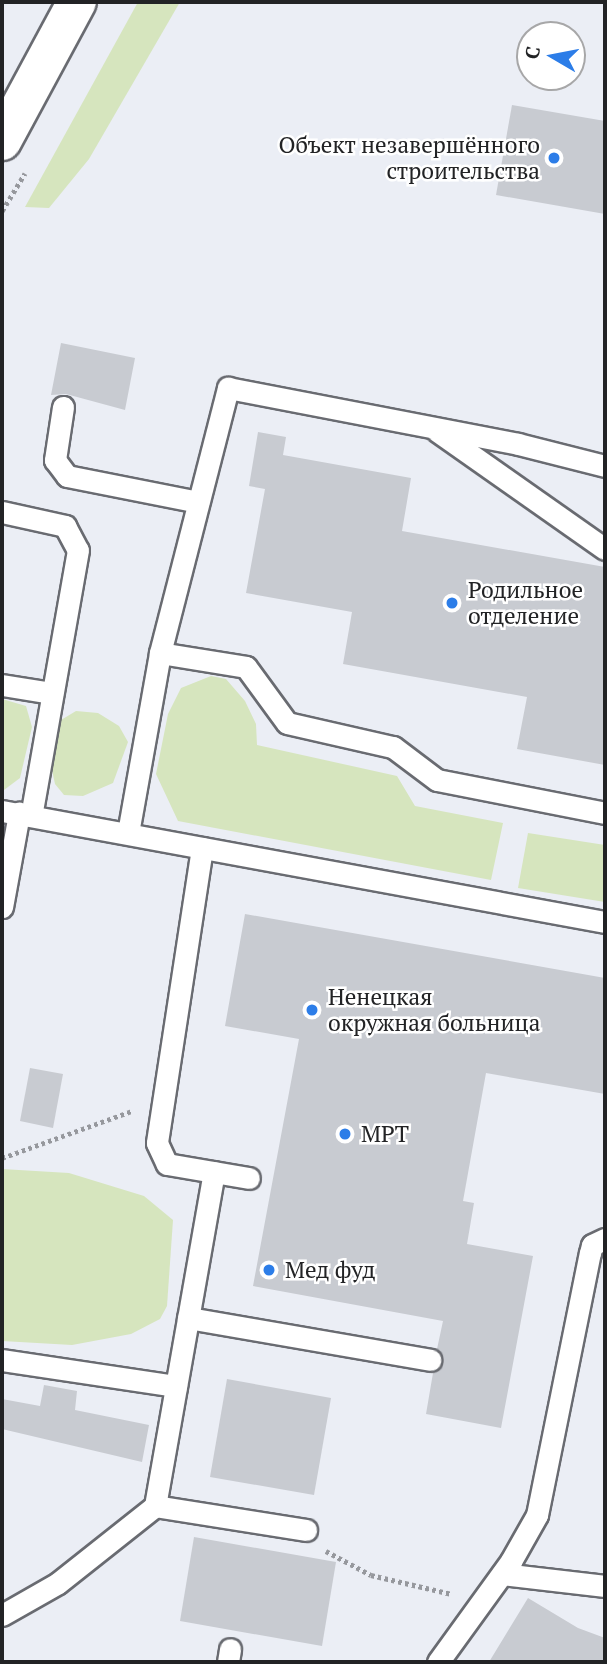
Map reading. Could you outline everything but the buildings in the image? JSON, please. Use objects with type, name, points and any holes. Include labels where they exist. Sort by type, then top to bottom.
[{"type":"main road","points":[[2,141],[77,2]]},
{"type":"lane","points":[[128,834],[160,653],[228,388],[432,427],[605,466]]},
{"type":"lane","points":[[63,407],[55,460],[67,476],[198,502]]},
{"type":"lane","points":[[432,427],[605,549]]},
{"type":"lane","points":[[2,512],[65,526],[78,550],[52,693],[17,813],[2,907]]},
{"type":"lane","points":[[160,653],[246,667],[288,723],[393,747],[437,780],[605,813]]},
{"type":"lane","points":[[2,685],[52,693]]},
{"type":"lane","points":[[17,813],[605,922]]},
{"type":"lane","points":[[202,848],[161,1100],[157,1143],[167,1164],[249,1178]]},
{"type":"lane","points":[[2,1615],[58,1583],[155,1506],[214,1172]]},
{"type":"lane","points":[[438,1662],[502,1574],[537,1515],[590,1253],[593,1244],[605,1239]]},
{"type":"lane","points":[[188,1318],[430,1360]]},
{"type":"lane","points":[[2,1360],[176,1386]]},
{"type":"lane","points":[[155,1506],[306,1530]]},
{"type":"lane","points":[[502,1574],[605,1586]]},
{"type":"path","points":[[2,1158],[161,1100]]},
{"type":"path","points":[[306,1530],[327,1551],[371,1575],[482,1601]]},
{"type":"green space","points":[[138,2],[180,2],[89,159],[49,208],[25,207]]},
{"type":"green space","points":[[211,676],[226,679],[245,701],[256,724],[257,745],[397,776],[415,806],[503,823],[491,880],[178,821],[156,774],[168,714],[181,688]]},
{"type":"green space","points":[[2,699],[26,706],[32,727],[20,778],[4,790]]},
{"type":"green space","points":[[76,711],[98,713],[119,726],[128,742],[113,783],[83,796],[64,795],[55,784],[52,770],[61,720]]},
{"type":"green space","points":[[528,833],[605,845],[605,902],[518,888]]},
{"type":"green space","points":[[2,1169],[69,1173],[144,1196],[173,1220],[167,1306],[160,1319],[131,1334],[72,1345],[2,1341]]},
{"type":"place","name":"Объект незавершённого строительства","points":[[554,158]]},
{"type":"place","name":"Родильное отделение","points":[[452,603]]},
{"type":"place","name":"Ненецкая окружная больница","points":[[312,1010]]},
{"type":"place","name":"МРТ","points":[[345,1134]]},
{"type":"place","name":"Мед фуд","points":[[269,1270]]}]
